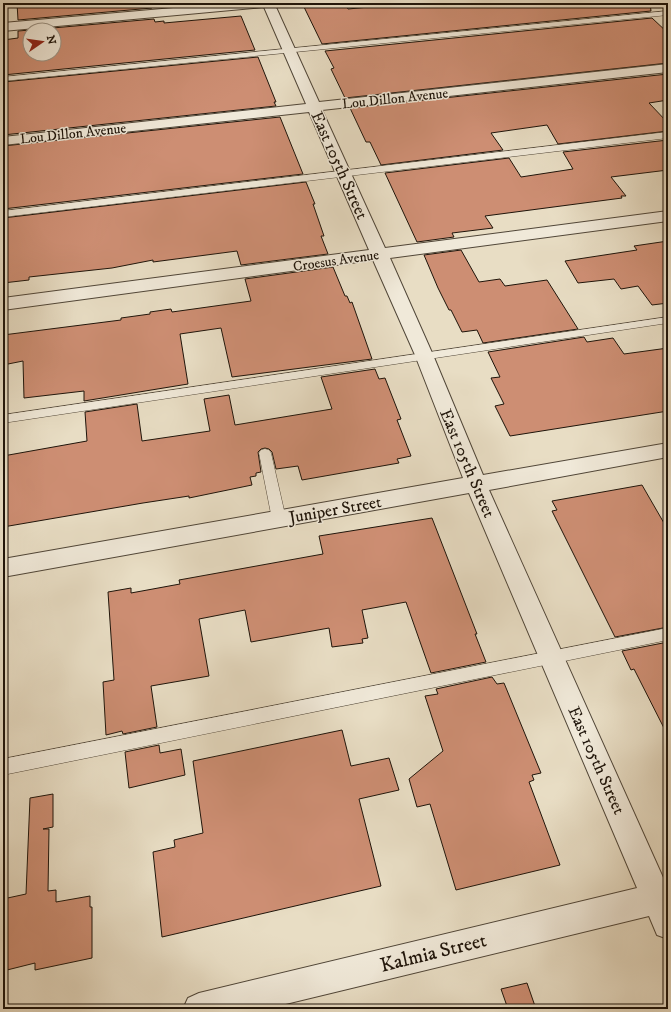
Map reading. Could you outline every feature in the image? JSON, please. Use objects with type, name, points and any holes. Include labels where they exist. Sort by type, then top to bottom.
[{"type":"street","points":[[3,27],[269,3]]},
{"type":"street","name":"East 105th Street","points":[[269,3],[380,254],[424,356],[476,484],[552,658],[664,906]]},
{"type":"street","name":"Lou Dillon Avenue","points":[[3,141],[668,68]]},
{"type":"street","name":"Croesus Avenue","points":[[3,304],[668,216]]},
{"type":"street","name":"Juniper Street","points":[[3,568],[668,450]]},
{"type":"street","name":"Kalmia Street","points":[[199,1009],[664,906]]},
{"type":"lane","points":[[3,79],[668,13]]},
{"type":"lane","points":[[3,214],[668,135]]},
{"type":"lane","points":[[3,419],[668,320]]},
{"type":"lane","points":[[265,453],[279,519]]},
{"type":"lane","points":[[3,767],[668,634]]},
{"type":"building","points":[[17,3],[150,3],[152,8],[18,20]]},
{"type":"building","points":[[345,3],[348,9],[411,3],[650,3],[651,11],[322,44],[304,7]]},
{"type":"building","points":[[241,16],[255,50],[3,75],[3,40],[18,38],[18,31],[22,31],[22,62],[62,62],[62,27],[154,19],[155,22],[164,21],[164,23]]},
{"type":"building","points":[[652,18],[668,33],[668,63],[345,98],[331,69],[334,68],[325,51]]},
{"type":"building","points":[[258,57],[276,102],[274,102],[276,106],[3,135],[3,82]]},
{"type":"building","points":[[668,74],[668,100],[649,103],[668,123],[668,131],[558,144],[547,125],[491,133],[503,150],[381,165],[370,142],[366,142],[350,108]]},
{"type":"building","points":[[280,117],[303,174],[3,209],[3,146]]},
{"type":"building","points":[[668,140],[668,170],[611,177],[626,196],[621,196],[622,198],[485,216],[493,228],[452,233],[454,237],[417,242],[385,173],[509,158],[521,177],[573,169],[563,152]]},
{"type":"building","points":[[306,182],[315,204],[313,204],[324,236],[321,236],[328,254],[241,265],[237,251],[153,262],[153,260],[112,268],[29,277],[29,280],[3,283],[3,218]]},
{"type":"building","points":[[668,241],[668,303],[652,305],[638,286],[621,289],[614,279],[578,283],[565,261],[637,250],[634,246]]},
{"type":"building","points":[[461,250],[479,282],[500,279],[505,286],[547,280],[578,329],[483,343],[477,330],[462,332],[438,288],[424,255]]},
{"type":"building","points":[[333,267],[345,296],[347,296],[350,303],[352,302],[372,359],[232,377],[221,328],[180,334],[188,384],[84,401],[84,391],[24,398],[23,361],[3,365],[3,335],[121,320],[121,318],[150,314],[150,312],[171,309],[172,312],[251,301],[245,279]]},
{"type":"building","points":[[584,337],[587,342],[613,338],[624,354],[668,348],[668,411],[510,436],[495,406],[504,404],[491,378],[500,377],[488,352]]},
{"type":"building","points":[[375,369],[379,379],[385,378],[401,419],[397,420],[411,456],[397,459],[399,463],[302,480],[298,466],[276,469],[272,452],[265,448],[258,452],[261,472],[256,473],[256,476],[250,477],[252,485],[189,498],[189,496],[143,503],[3,527],[3,456],[87,441],[85,412],[137,404],[142,441],[210,431],[204,399],[229,395],[235,425],[332,409],[321,377]]},
{"type":"building","points":[[642,485],[668,530],[668,627],[615,637],[552,511],[557,510],[552,501]]},
{"type":"building","points":[[432,518],[477,634],[475,634],[486,662],[431,673],[406,602],[362,610],[368,638],[362,639],[363,643],[332,647],[329,628],[251,642],[245,610],[199,619],[209,676],[151,686],[157,727],[123,734],[122,731],[106,735],[103,682],[114,680],[108,592],[131,588],[131,593],[180,584],[179,580],[323,554],[319,536]]},
{"type":"building","points":[[668,642],[668,736],[634,669],[631,670],[622,651]]},
{"type":"building","points":[[492,677],[497,684],[504,683],[541,773],[532,775],[534,780],[529,782],[560,865],[456,890],[430,804],[417,807],[409,779],[443,751],[425,696],[438,694],[436,689]]},
{"type":"building","points":[[342,730],[351,766],[389,758],[399,790],[359,799],[381,886],[162,937],[153,852],[175,847],[174,840],[203,833],[193,761]]},
{"type":"building","points":[[159,745],[160,753],[181,749],[185,775],[129,788],[125,752]]},
{"type":"building","points":[[53,794],[53,827],[43,829],[49,829],[48,891],[56,890],[56,902],[90,896],[90,907],[92,907],[92,958],[35,970],[35,963],[3,971],[3,899],[26,894],[30,798]]},
{"type":"building","points":[[527,983],[536,1009],[508,1009],[501,989]]}]
